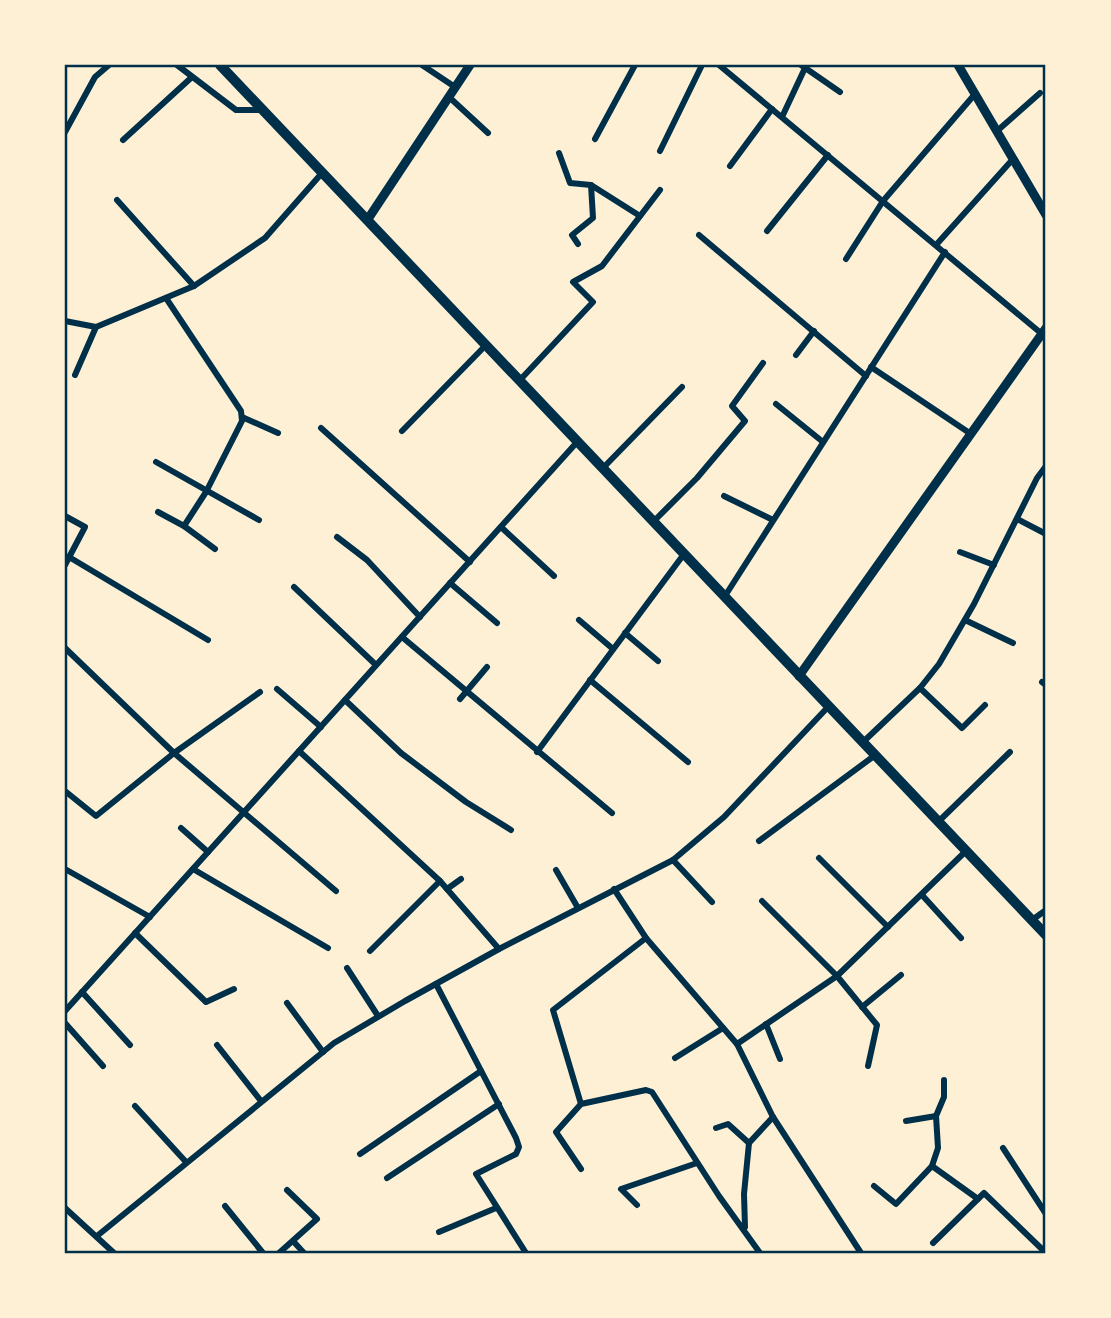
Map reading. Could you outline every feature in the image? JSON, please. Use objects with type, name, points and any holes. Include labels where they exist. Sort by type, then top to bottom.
[{"type":"main road","points":[[220,65],[1046,935]]},
{"type":"main road","points":[[368,219],[470,65]]},
{"type":"main road","points":[[958,65],[1046,215]]},
{"type":"main road","points":[[799,676],[1044,331]]},
{"type":"street","points":[[65,132],[95,77],[108,65]]},
{"type":"street","points":[[177,65],[236,110],[262,110]]},
{"type":"street","points":[[422,65],[456,88]]},
{"type":"street","points":[[595,139],[635,65]]},
{"type":"street","points":[[660,151],[702,65]]},
{"type":"street","points":[[719,65],[944,252],[1044,331]]},
{"type":"street","points":[[782,117],[803,66],[840,92]]},
{"type":"street","points":[[123,140],[192,77]]},
{"type":"street","points":[[997,131],[1040,93]]},
{"type":"street","points":[[846,259],[883,201],[975,94]]},
{"type":"street","points":[[449,97],[488,133]]},
{"type":"street","points":[[730,166],[772,109]]},
{"type":"street","points":[[559,153],[570,183],[591,185],[640,216]]},
{"type":"street","points":[[767,231],[828,155]]},
{"type":"street","points":[[936,245],[1013,159]]},
{"type":"street","points":[[65,321],[96,327],[194,286],[265,239],[322,173]]},
{"type":"street","points":[[578,244],[572,235],[593,218],[591,185]]},
{"type":"street","points":[[520,380],[593,302],[573,282],[602,266],[660,190]]},
{"type":"street","points":[[117,200],[194,286]]},
{"type":"street","points":[[699,235],[866,376]]},
{"type":"street","points":[[725,596],[944,252]]},
{"type":"street","points":[[166,298],[241,411],[242,417],[206,492],[184,526]]},
{"type":"street","points":[[75,374],[96,327]]},
{"type":"street","points":[[796,355],[814,331]]},
{"type":"street","points":[[402,431],[486,345]]},
{"type":"street","points":[[654,521],[697,478],[745,421],[732,406],[763,363]]},
{"type":"street","points":[[871,367],[971,434]]},
{"type":"street","points":[[603,468],[682,387]]},
{"type":"street","points":[[776,404],[823,442]]},
{"type":"street","points":[[242,417],[278,433]]},
{"type":"street","points":[[321,428],[470,562]]},
{"type":"street","points":[[65,1011],[578,441]]},
{"type":"street","points":[[156,462],[258,520]]},
{"type":"street","points":[[862,743],[920,688],[939,664],[994,565],[1037,478],[1046,468]]},
{"type":"street","points":[[724,496],[773,520]]},
{"type":"street","points":[[158,512],[184,526],[215,550]]},
{"type":"street","points":[[65,516],[85,527],[65,565]]},
{"type":"street","points":[[1017,519],[1046,534]]},
{"type":"street","points":[[501,527],[554,576]]},
{"type":"street","points":[[337,537],[367,560],[420,617]]},
{"type":"street","points":[[960,552],[994,565]]},
{"type":"street","points":[[537,752],[684,554]]},
{"type":"street","points":[[69,557],[208,640]]},
{"type":"street","points":[[450,583],[497,623]]},
{"type":"street","points":[[294,587],[376,665]]},
{"type":"street","points":[[579,620],[613,649]]},
{"type":"street","points":[[965,620],[1013,643]]},
{"type":"street","points":[[625,633],[658,661]]},
{"type":"street","points":[[402,637],[612,813]]},
{"type":"street","points":[[65,648],[174,753],[336,891]]},
{"type":"street","points":[[460,699],[487,667]]},
{"type":"street","points":[[590,680],[688,762]]},
{"type":"street","points":[[920,688],[962,727],[985,705]]},
{"type":"street","points":[[277,689],[321,727]]},
{"type":"street","points":[[65,791],[96,816],[174,753],[260,692]]},
{"type":"street","points":[[345,699],[401,753],[466,802],[511,830]]},
{"type":"street","points":[[97,1236],[323,1052],[379,1016],[499,949],[673,860],[724,817],[828,707]]},
{"type":"street","points":[[299,751],[440,881],[499,949]]},
{"type":"street","points":[[938,822],[1010,752]]},
{"type":"street","points":[[759,841],[874,755]]},
{"type":"street","points":[[181,828],[208,852]]},
{"type":"street","points":[[737,1044],[837,976],[966,851]]},
{"type":"street","points":[[819,858],[888,927]]},
{"type":"street","points":[[673,860],[712,902]]},
{"type":"street","points":[[65,869],[150,917]]},
{"type":"street","points":[[193,869],[328,948]]},
{"type":"street","points":[[556,870],[578,908]]},
{"type":"street","points":[[65,882],[72,874]]},
{"type":"street","points":[[447,890],[461,879]]},
{"type":"street","points":[[370,951],[440,881]]},
{"type":"street","points":[[614,890],[646,938],[737,1044],[773,1117],[861,1253]]},
{"type":"street","points":[[922,895],[961,937]]},
{"type":"street","points":[[762,901],[837,976],[877,1025],[868,1066]]},
{"type":"street","points":[[1032,920],[1046,910]]},
{"type":"street","points":[[135,933],[206,1002],[234,989]]},
{"type":"street","points":[[581,1104],[553,1010],[646,938]]},
{"type":"street","points":[[347,968],[379,1016]]},
{"type":"street","points":[[862,1007],[901,975]]},
{"type":"street","points":[[436,984],[519,1147],[516,1154],[476,1174],[524,1251],[515,1253]]},
{"type":"street","points":[[82,992],[130,1045]]},
{"type":"street","points":[[286,1003],[323,1052]]},
{"type":"street","points":[[65,1023],[103,1066]]},
{"type":"street","points":[[766,1024],[780,1059]]},
{"type":"street","points":[[675,1058],[723,1028]]},
{"type":"street","points":[[216,1045],[261,1101]]},
{"type":"street","points":[[360,1154],[481,1071]]},
{"type":"street","points":[[874,1186],[896,1204],[932,1166],[939,1147],[936,1116],[944,1097],[944,1080]]},
{"type":"street","points":[[581,1169],[556,1132],[581,1104],[646,1090],[652,1092],[719,1196],[760,1253]]},
{"type":"street","points":[[387,1178],[499,1104]]},
{"type":"street","points":[[135,1106],[186,1162]]},
{"type":"street","points":[[906,1121],[936,1116]]},
{"type":"street","points":[[745,1229],[744,1194],[749,1143],[773,1117]]},
{"type":"street","points":[[716,1128],[728,1124],[749,1143]]},
{"type":"street","points":[[1003,1148],[1046,1214]]},
{"type":"street","points":[[637,1205],[621,1189],[697,1163]]},
{"type":"street","points":[[932,1166],[978,1199]]},
{"type":"street","points":[[279,1253],[317,1219],[287,1190]]},
{"type":"street","points":[[933,1243],[984,1193],[1046,1253]]},
{"type":"street","points":[[225,1206],[263,1253]]},
{"type":"street","points":[[65,1208],[114,1253]]},
{"type":"street","points":[[439,1232],[496,1208]]},
{"type":"street","points":[[293,1241],[304,1253]]}]
